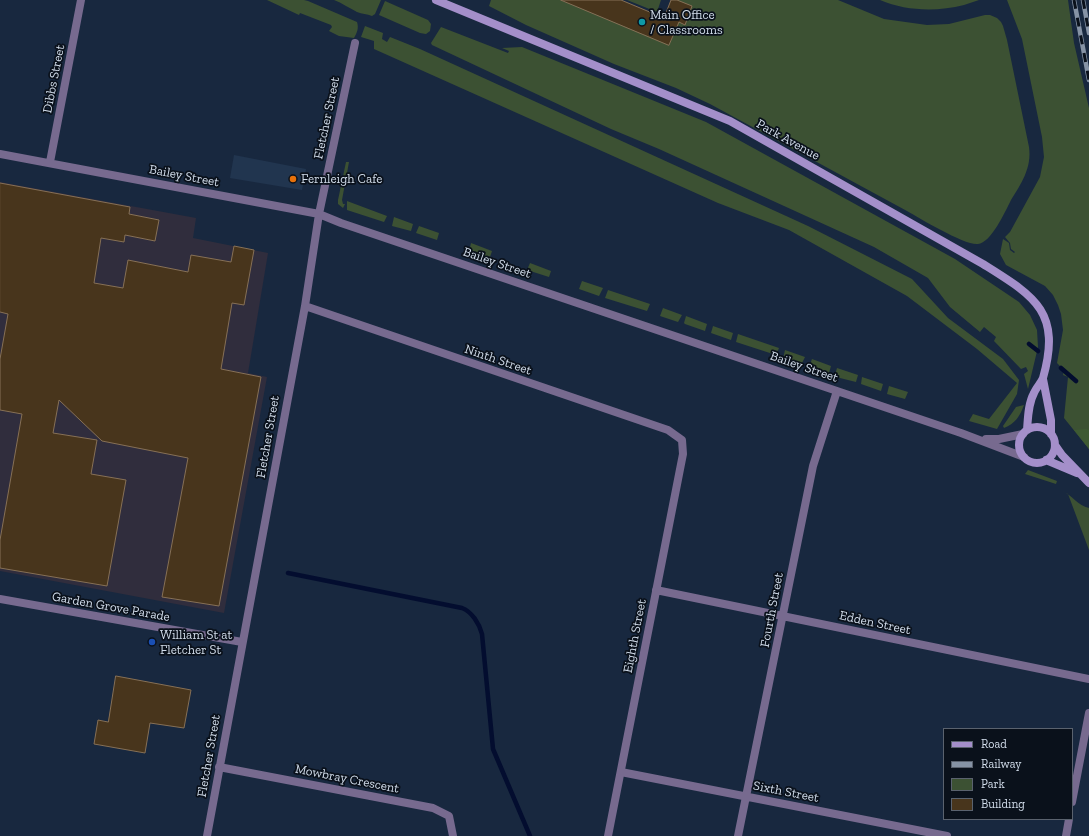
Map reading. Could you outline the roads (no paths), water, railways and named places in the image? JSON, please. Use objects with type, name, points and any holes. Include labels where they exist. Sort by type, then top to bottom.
[{"type":"main road","name":"Park Avenue","points":[[436,0],[730,121],[1003,276],[1022,289],[1041,308],[1046,319],[1049,340],[1043,379],[1051,420],[1052,434]]},
{"type":"main road","name":"Park Avenue","points":[[1025,432],[1033,395],[1043,379]]},
{"type":"main road","points":[[1055,445],[1051,456],[1046,460],[1034,462],[1024,457],[1021,453],[1019,443],[1025,432],[1036,427],[1040,427],[1048,431],[1052,434],[1055,445],[1062,455],[1088,481]]},
{"type":"main road","points":[[1046,460],[1066,468],[1088,481]]},
{"type":"street","name":"Dibbs Street","points":[[50,162],[81,0]]},
{"type":"street","name":"Fletcher Street","points":[[207,836],[305,306],[319,214],[355,43]]},
{"type":"street","name":"Bailey Street","points":[[0,154],[50,162],[319,214],[362,230],[975,438],[1024,457]]},
{"type":"street","name":"Ninth Street","points":[[305,306],[668,430],[682,440]]},
{"type":"street","name":"Fourth Street","points":[[738,836],[813,466],[837,391]]},
{"type":"street","name":"Bailey Street","points":[[975,438],[990,440],[999,439],[1025,432]]},
{"type":"street","name":"Eighth Street","points":[[608,836],[683,454],[682,440]]},
{"type":"street","name":"Edden Street","points":[[656,590],[1089,679]]},
{"type":"street","name":"Garden Grove Parade","points":[[0,600],[242,642]]},
{"type":"street","points":[[1073,797],[1089,712]]},
{"type":"street","name":"Mowbray Crescent","points":[[219,767],[433,808],[449,816],[453,836]]},
{"type":"street","name":"Sixth Street","points":[[621,772],[947,836]]},
{"type":"street","points":[[1066,836],[1069,820]]},
{"type":"waterway","points":[[1029,344],[1038,351]]},
{"type":"waterway","points":[[1061,368],[1076,381]]},
{"type":"waterway","points":[[288,573],[462,608],[472,615],[482,634],[493,749],[530,836]]},
{"type":"railway","points":[[1074,0],[1089,80]]},
{"type":"railway","points":[[1083,0],[1089,33]]},
{"type":"place","name":"Main Office / Classrooms","points":[[642,22]]},
{"type":"place","name":"Fernleigh Cafe","points":[[293,179]]},
{"type":"place","name":"William St at Fletcher St","points":[[152,642]]}]
